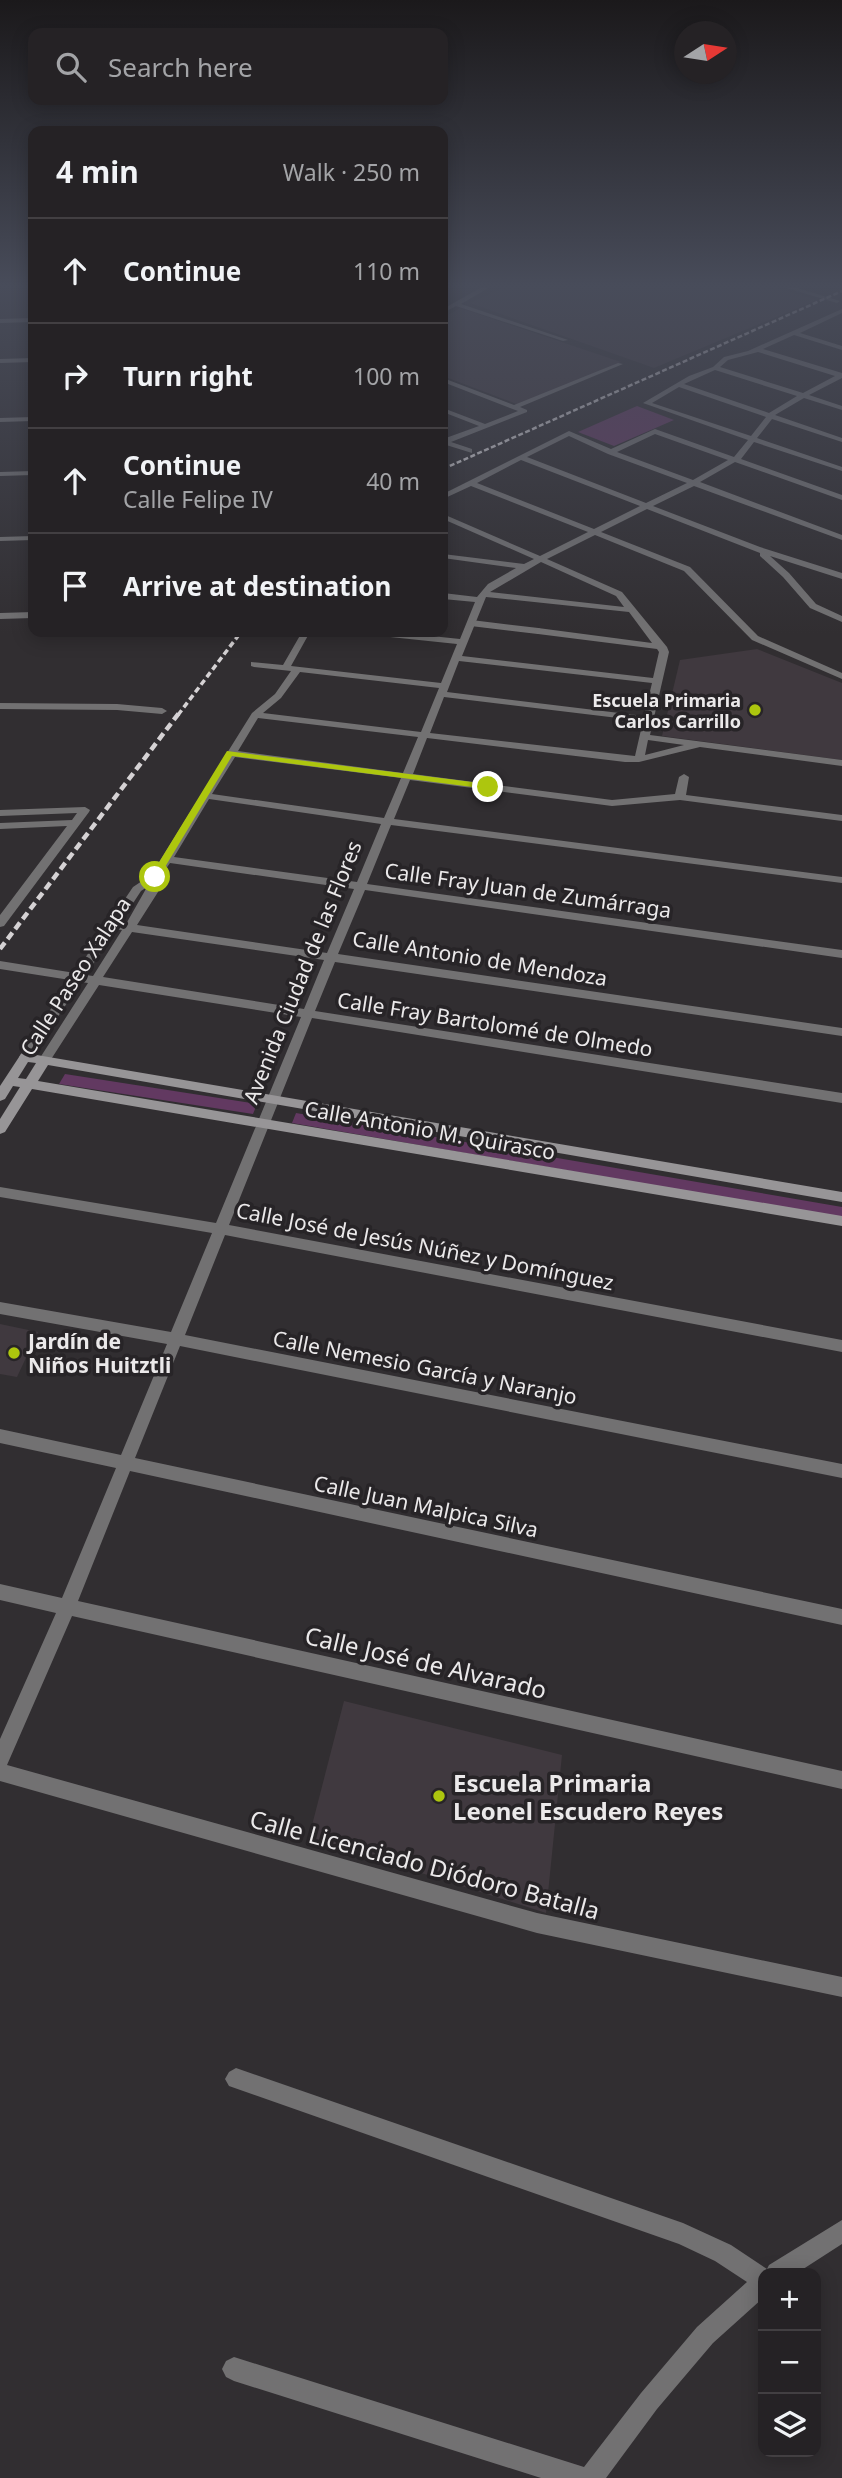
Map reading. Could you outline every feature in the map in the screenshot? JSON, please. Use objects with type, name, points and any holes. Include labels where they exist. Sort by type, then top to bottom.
[{"type":"main road","name":"Calle Antonio M. Quirasco","points":[[25,1058],[842,1196]]},
{"type":"main road","name":"Calle Paseo Xalapa","points":[[0,1096],[25,1058]]},
{"type":"main road","name":"Calle Paseo Xalapa","points":[[0,1129],[44,1061]]},
{"type":"main road","name":"Calle Antonio M. Quirasco","points":[[10,1080],[842,1221]]},
{"type":"street","points":[[448,440],[524,411],[503,403]]},
{"type":"street","points":[[515,407],[526,403]]},
{"type":"street","points":[[647,403],[842,469]]},
{"type":"street","points":[[732,403],[842,440]]},
{"type":"street","points":[[482,597],[491,586],[525,567],[693,483],[734,459],[742,453],[768,415],[789,403]]},
{"type":"street","points":[[448,412],[485,426]]},
{"type":"street","points":[[0,417],[28,417]]},
{"type":"street","points":[[611,452],[655,431],[842,498]]},
{"type":"street","points":[[448,494],[569,433],[611,452],[842,538]]},
{"type":"street","points":[[448,443],[469,451]]},
{"type":"street","points":[[522,458],[757,549],[842,576]]},
{"type":"street","points":[[0,474],[28,473]]},
{"type":"street","points":[[471,483],[692,572],[755,638],[842,676]]},
{"type":"street","points":[[448,518],[615,592],[662,647],[664,652],[639,759]]},
{"type":"street","points":[[0,539],[28,538]]},
{"type":"street","points":[[0,547],[28,546]]},
{"type":"street","points":[[757,549],[786,575],[813,606],[842,619]]},
{"type":"street","points":[[448,557],[525,567]]},
{"type":"street","points":[[448,596],[632,610]]},
{"type":"street","name":"Avenida Ciudad de las Flores","points":[[0,1760],[67,1607],[332,955],[482,597]]},
{"type":"street","points":[[0,617],[28,615]]},
{"type":"street","points":[[471,623],[662,647]]},
{"type":"street","points":[[0,625],[28,624]]},
{"type":"street","name":"Calle Paseo Xalapa","points":[[44,1061],[152,892],[155,877],[230,753],[255,715],[278,696],[304,637]]},
{"type":"street","points":[[416,637],[462,642]]},
{"type":"street","points":[[456,658],[658,681]]},
{"type":"street","points":[[254,664],[649,719]]},
{"type":"street","points":[[0,706],[159,715]]},
{"type":"street","points":[[0,714],[48,709]]},
{"type":"street","points":[[255,715],[639,759],[697,745]]},
{"type":"street","points":[[644,737],[842,763]]},
{"type":"street","points":[[230,753],[612,803],[680,797],[842,818]]},
{"type":"street","points":[[680,797],[684,777]]},
{"type":"street","points":[[206,796],[842,880]]},
{"type":"street","points":[[0,813],[85,810],[0,923]]},
{"type":"street","points":[[0,825],[75,823]]},
{"type":"street","name":"Calle Fray Juan de Zumárraga","points":[[167,859],[842,954]]},
{"type":"street","name":"Calle Paseo Xalapa","points":[[25,1058],[111,925],[137,889],[155,877]]},
{"type":"street","name":"Calle Antonio de Mendoza","points":[[111,925],[332,955],[842,1032]]},
{"type":"street","points":[[0,959],[17,967]]},
{"type":"street","points":[[0,965],[17,967]]},
{"type":"street","name":"Calle Fray Bartolomé de Olmedo","points":[[17,967],[842,1098]]},
{"type":"street","name":"Calle José de Jesús Núñez y Domínguez","points":[[0,1192],[221,1229],[842,1346]]},
{"type":"street","name":"Calle Nemesio García y Naranjo","points":[[0,1308],[176,1339],[842,1471]]},
{"type":"street","name":"Calle Juan Malpica Silva","points":[[0,1436],[842,1618]]},
{"type":"street","name":"Calle José de Alvarado","points":[[0,1591],[842,1780]]},
{"type":"street","name":"Calle Licenciado Diódoro Batalla","points":[[0,1772],[537,1923],[842,1987]]},
{"type":"street","points":[[236,2079],[683,2234],[723,2253],[758,2278]]},
{"type":"street","points":[[785,2268],[842,2231]]},
{"type":"street","points":[[591,2478],[649,2400],[705,2335],[758,2286]]},
{"type":"street","points":[[234,2369],[580,2478]]},
{"type":"shaded area","points":[[637,406],[674,420],[614,446],[578,432]]},
{"type":"shaded area","name":"Escuela Primaria Carlos Carrillo","points":[[757,649],[842,683],[842,760],[662,736],[680,660]]},
{"type":"shaded area","points":[[65,1074],[257,1104],[253,1114],[59,1084]]},
{"type":"shaded area","points":[[296,1113],[842,1207],[842,1218],[292,1123]]},
{"type":"shaded area","name":"Jardín de Niños Huitztli","points":[[0,1324],[38,1332],[17,1377],[0,1374]]},
{"type":"shaded area","name":"Escuela Primaria Leonel Escudero Reyes","points":[[344,1701],[562,1755],[546,1913],[309,1837]]},
{"type":"railway","points":[[448,467],[592,403]]},
{"type":"railway","points":[[178,715],[237,637]]},
{"type":"railway","points":[[0,949],[179,713]]},
{"type":"place","name":"Escuela Primaria Carlos Carrillo","points":[[755,710]]},
{"type":"place","name":"Jardín de Niños Huitztli","points":[[14,1353]]},
{"type":"place","name":"Escuela Primaria Leonel Escudero Reyes","points":[[439,1796]]},
{"type":"route","points":[[155,877],[230,753],[488,787]]}]
